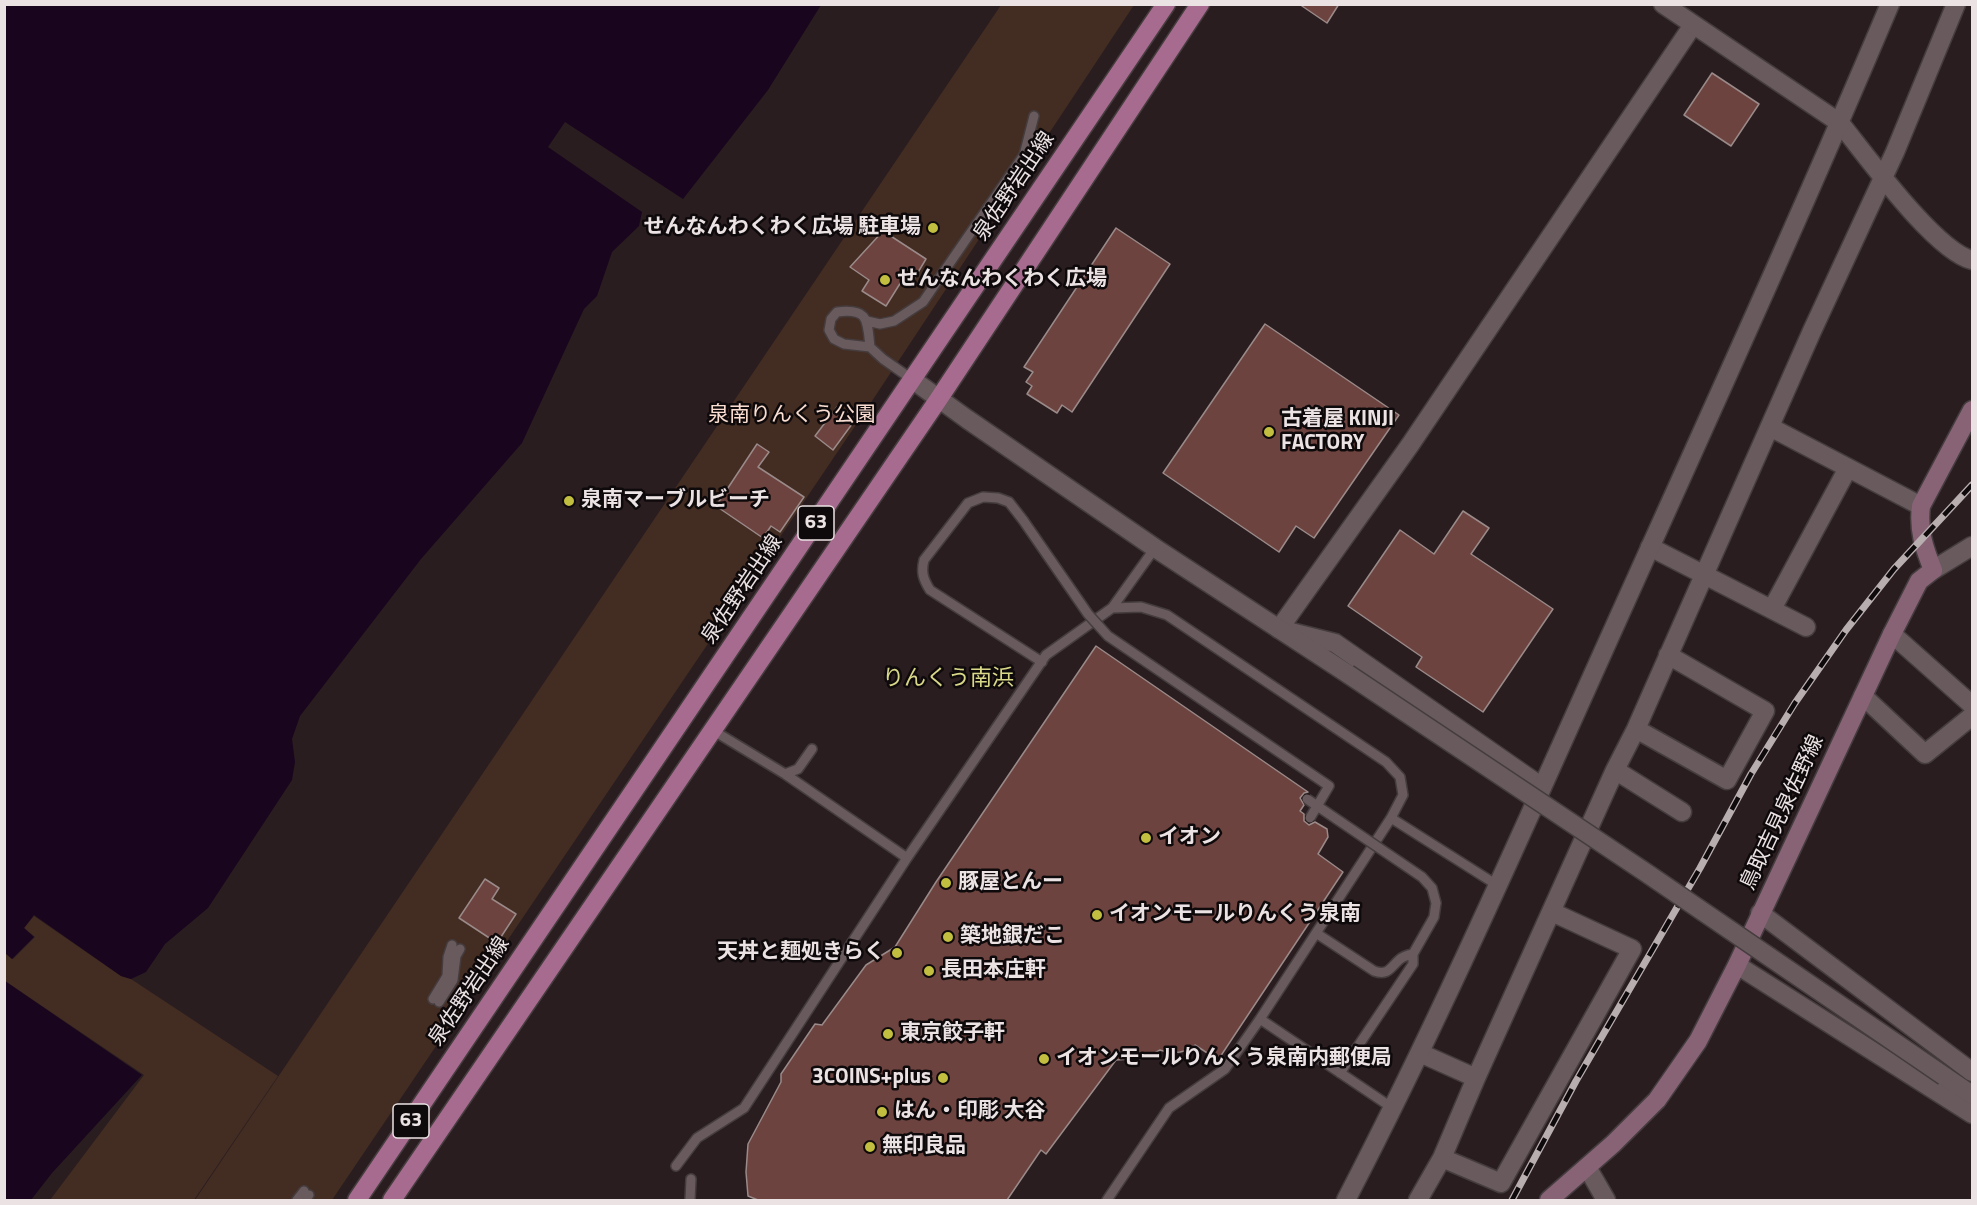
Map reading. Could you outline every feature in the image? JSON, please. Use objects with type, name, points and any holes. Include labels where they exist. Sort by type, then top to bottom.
[{"type":"main road","name":"泉佐野岩出線","points":[[357,1200],[1166,4]]},
{"type":"main road","name":"63","points":[[392,1200],[938,400],[1200,4]]},
{"type":"main road","points":[[1933,570],[1921,539],[1919,519],[1921,506],[1972,410]]},
{"type":"main road","name":"鳥取吉見泉佐野線","points":[[1549,1200],[1657,1100],[1698,1041],[1737,965],[1892,634],[1919,580],[1933,570]]},
{"type":"street","points":[[1663,4],[1840,123],[1892,189],[1933,233],[1964,258],[1972,260]]},
{"type":"street","points":[[1346,1200],[1394,1109],[1542,787],[1840,123],[1890,4]]},
{"type":"street","points":[[1418,1200],[1442,1158],[1615,770],[1636,729],[1812,331],[1920,94],[1956,4]]},
{"type":"street","points":[[1279,629],[1410,446],[1693,25]]},
{"type":"street","points":[[913,380],[938,400],[1155,548],[1645,872],[1972,1095]]},
{"type":"street","points":[[1770,427],[1921,506]]},
{"type":"street","points":[[1772,609],[1848,468]]},
{"type":"street","points":[[1933,570],[1972,546]]},
{"type":"street","points":[[1650,547],[1806,627]]},
{"type":"street","points":[[1279,629],[1335,643],[1542,787]]},
{"type":"street","points":[[1892,634],[1972,705]]},
{"type":"street","points":[[1636,729],[1727,780],[1765,711],[1668,656]]},
{"type":"street","points":[[1863,696],[1925,754],[1972,716]]},
{"type":"street","points":[[1615,770],[1682,812]]},
{"type":"street","points":[[1442,1158],[1501,1184],[1632,949],[1552,912]]},
{"type":"street","points":[[1760,913],[1972,1072]]},
{"type":"street","points":[[1737,965],[1972,1114]]},
{"type":"street","points":[[1420,1053],[1476,1078]]},
{"type":"street","points":[[1587,1167],[1606,1200]]},
{"type":"lane","points":[[867,321],[880,324],[894,321],[923,303],[1024,155],[1035,116]]},
{"type":"lane","points":[[870,347],[867,321],[864,316],[854,311],[837,312],[831,319],[829,330],[834,339],[844,344],[870,347],[913,380]]},
{"type":"lane","points":[[1042,662],[930,590],[924,582],[921,570],[924,560],[968,503],[983,497],[998,498],[1009,502],[1088,614],[1108,636],[1329,786],[1310,818]]},
{"type":"lane","points":[[676,1166],[697,1138],[744,1108],[907,858],[1046,655],[1112,608],[1155,548]]},
{"type":"lane","points":[[1107,1200],[1169,1108],[1225,1069],[1391,818],[1403,795],[1400,777],[1386,762],[1167,615],[1141,607],[1112,608]]},
{"type":"lane","points":[[714,731],[785,774],[907,858]]},
{"type":"lane","points":[[785,774],[798,769],[812,749]]},
{"type":"lane","points":[[1307,799],[1422,877],[1432,888],[1436,903],[1434,917],[1413,954],[1413,964],[1340,1073]]},
{"type":"lane","points":[[1391,818],[1497,885]]},
{"type":"lane","points":[[1316,933],[1381,974],[1388,972],[1401,958],[1413,954]]},
{"type":"lane","points":[[436,1000],[447,976],[449,953],[456,947]]},
{"type":"lane","points":[[1260,1019],[1394,1109]]},
{"type":"lane","points":[[690,1200],[691,1179]]},
{"type":"lane","points":[[297,1200],[306,1195]]},
{"type":"green space","name":"泉南りんくう公園","points":[[1001,5],[1134,5],[872,401],[332,1200],[195,1200]]},
{"type":"green space","points":[[34,916],[121,976],[131,979],[278,1076],[194,1200],[50,1200],[144,1075],[5,981],[5,953],[13,959],[35,937],[24,928]]},
{"type":"shaded area","points":[[5,4],[821,5],[768,90],[683,199],[565,122],[548,147],[642,212],[639,226],[612,252],[597,296],[584,309],[522,443],[421,559],[300,716],[292,739],[295,762],[292,780],[208,908],[165,944],[146,972],[131,979],[121,976],[34,915],[24,928],[34,937],[12,959],[5,953]]},
{"type":"shaded area","points":[[5,981],[142,1075],[52,1173],[31,1200],[5,1200]]},
{"type":"building","points":[[1299,4],[1339,4],[1327,23]]},
{"type":"building","points":[[1712,73],[1759,104],[1731,146],[1684,115]]},
{"type":"building","points":[[1116,228],[1170,264],[1072,412],[1062,405],[1057,413],[1027,394],[1032,386],[1026,382],[1033,372],[1024,367]]},
{"type":"building","points":[[883,231],[926,259],[914,279],[906,274],[886,306],[862,291],[869,280],[850,267]]},
{"type":"building","points":[[1265,324],[1399,415],[1314,538],[1296,526],[1279,552],[1163,473]]},
{"type":"building","points":[[837,407],[855,420],[833,450],[815,436]]},
{"type":"building","points":[[757,444],[769,452],[758,467],[804,497],[780,532],[771,526],[763,538],[716,506]]},
{"type":"building","points":[[1463,511],[1489,528],[1471,554],[1553,609],[1483,712],[1416,667],[1422,657],[1348,606],[1400,530],[1434,554]]},
{"type":"building","name":"イオンモールりんくう泉南","points":[[1096,646],[1308,792],[1300,798],[1304,805],[1300,811],[1304,814],[1304,821],[1309,825],[1315,822],[1327,829],[1328,837],[1318,854],[1343,872],[1218,1060],[1195,1045],[1189,1050],[1180,1052],[1170,1053],[1160,1050],[1146,1058],[1116,1060],[1046,1154],[1041,1150],[1007,1200],[758,1200],[748,1196],[746,1172],[748,1144],[781,1082],[781,1074],[815,1024],[822,1025],[866,965],[895,947],[936,882]]},
{"type":"building","points":[[485,879],[499,888],[492,899],[516,914],[497,943],[459,918]]},
{"type":"railway","points":[[1512,1200],[1576,1081],[1700,868],[1751,774],[1795,703],[1846,630],[1894,569],[1972,485]]},
{"type":"place","name":"せんなんわくわく広場 駐車場","points":[[933,228]]},
{"type":"place","name":"せんなんわくわく広場","points":[[885,280]]},
{"type":"place","name":"古着屋 KINJI FACTORY","points":[[1269,432]]},
{"type":"place","name":"泉南マーブルビーチ","points":[[569,501]]},
{"type":"place","name":"イオン","points":[[1146,838]]},
{"type":"place","name":"豚屋とんー","points":[[946,883]]},
{"type":"place","name":"イオンモールりんくう泉南","points":[[1097,915]]},
{"type":"place","name":"築地銀だこ","points":[[948,937]]},
{"type":"place","name":"天丼と麺処きらく","points":[[897,953]]},
{"type":"place","name":"長田本庄軒","points":[[929,971]]},
{"type":"place","name":"東京餃子軒","points":[[888,1034]]},
{"type":"place","name":"イオンモールりんくう泉南内郵便局","points":[[1044,1059]]},
{"type":"place","name":"3COINS+plus","points":[[943,1078]]},
{"type":"place","name":"はん・印彫 大谷","points":[[882,1112]]},
{"type":"place","name":"無印良品","points":[[870,1147]]},
{"type":"district","name":"りんくう南浜","points":[[948,680]]}]
